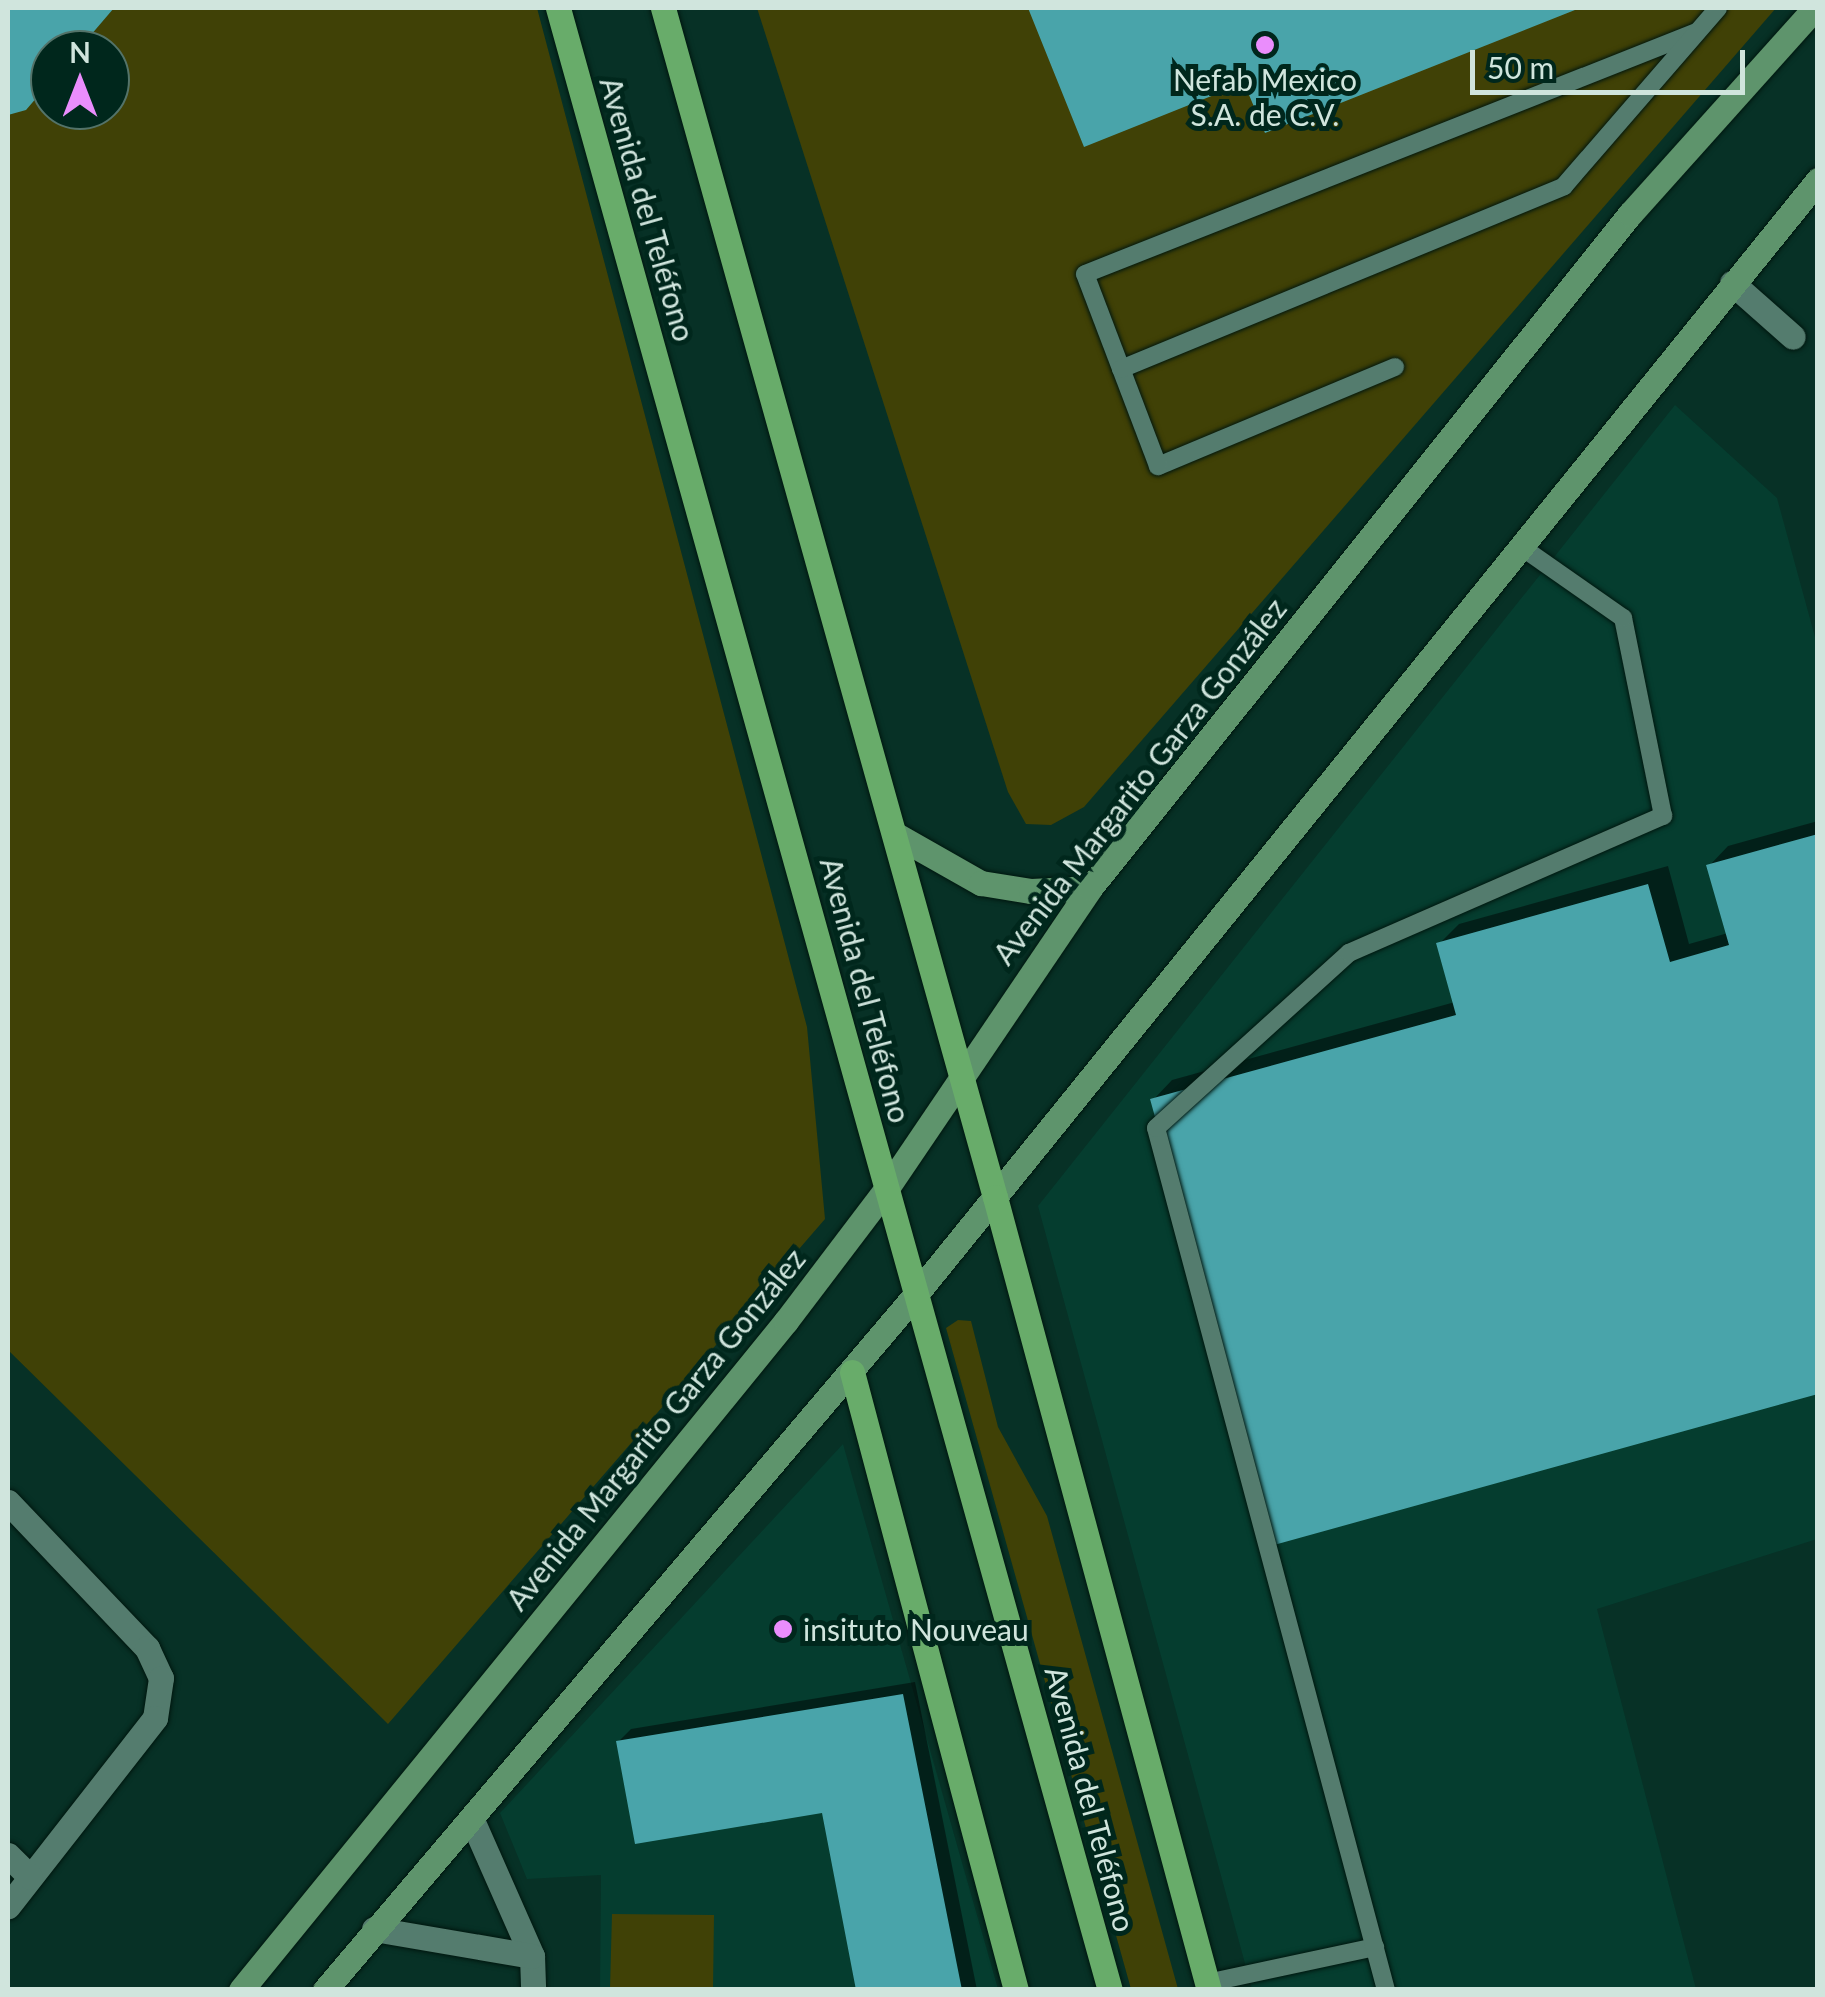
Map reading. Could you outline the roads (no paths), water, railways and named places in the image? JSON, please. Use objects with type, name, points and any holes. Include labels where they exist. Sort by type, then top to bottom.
[{"type":"main road","name":"Avenida del Teléfono","points":[[558,8],[1110,1990]]},
{"type":"main road","points":[[663,8],[896,835],[1208,1986]]},
{"type":"main road","name":"Avenida Margarito Garza González","points":[[240,1990],[786,1322],[887,1188],[960,1073],[1090,888],[1630,214],[1815,8]]},
{"type":"main road","points":[[325,1990],[852,1372],[1818,180]]},
{"type":"main road","points":[[896,835],[946,867],[1006,890],[1090,888]]},
{"type":"main road","points":[[852,1372],[1016,1990]]},
{"type":"street","points":[[1732,283],[1793,337]]},
{"type":"street","points":[[8,1502],[146,1648],[161,1678],[156,1718],[8,1906]]},
{"type":"street","points":[[472,1820],[532,1956],[533,1990]]},
{"type":"street","points":[[8,1855],[30,1878]]},
{"type":"street","points":[[374,1930],[532,1956]]},
{"type":"lane","points":[[1121,368],[1564,186],[1718,8]]},
{"type":"lane","points":[[1394,367],[1158,466],[1085,274],[1697,32]]},
{"type":"lane","points":[[1386,1990],[1156,1128],[1349,953],[1663,816],[1623,618],[1520,546]]},
{"type":"lane","points":[[1208,1986],[1375,1947]]},
{"type":"place","name":"Nefab Mexico S.A. de C.V.","points":[[1265,45]]},
{"type":"place","name":"insituto Nouveau","points":[[783,1629]]}]
